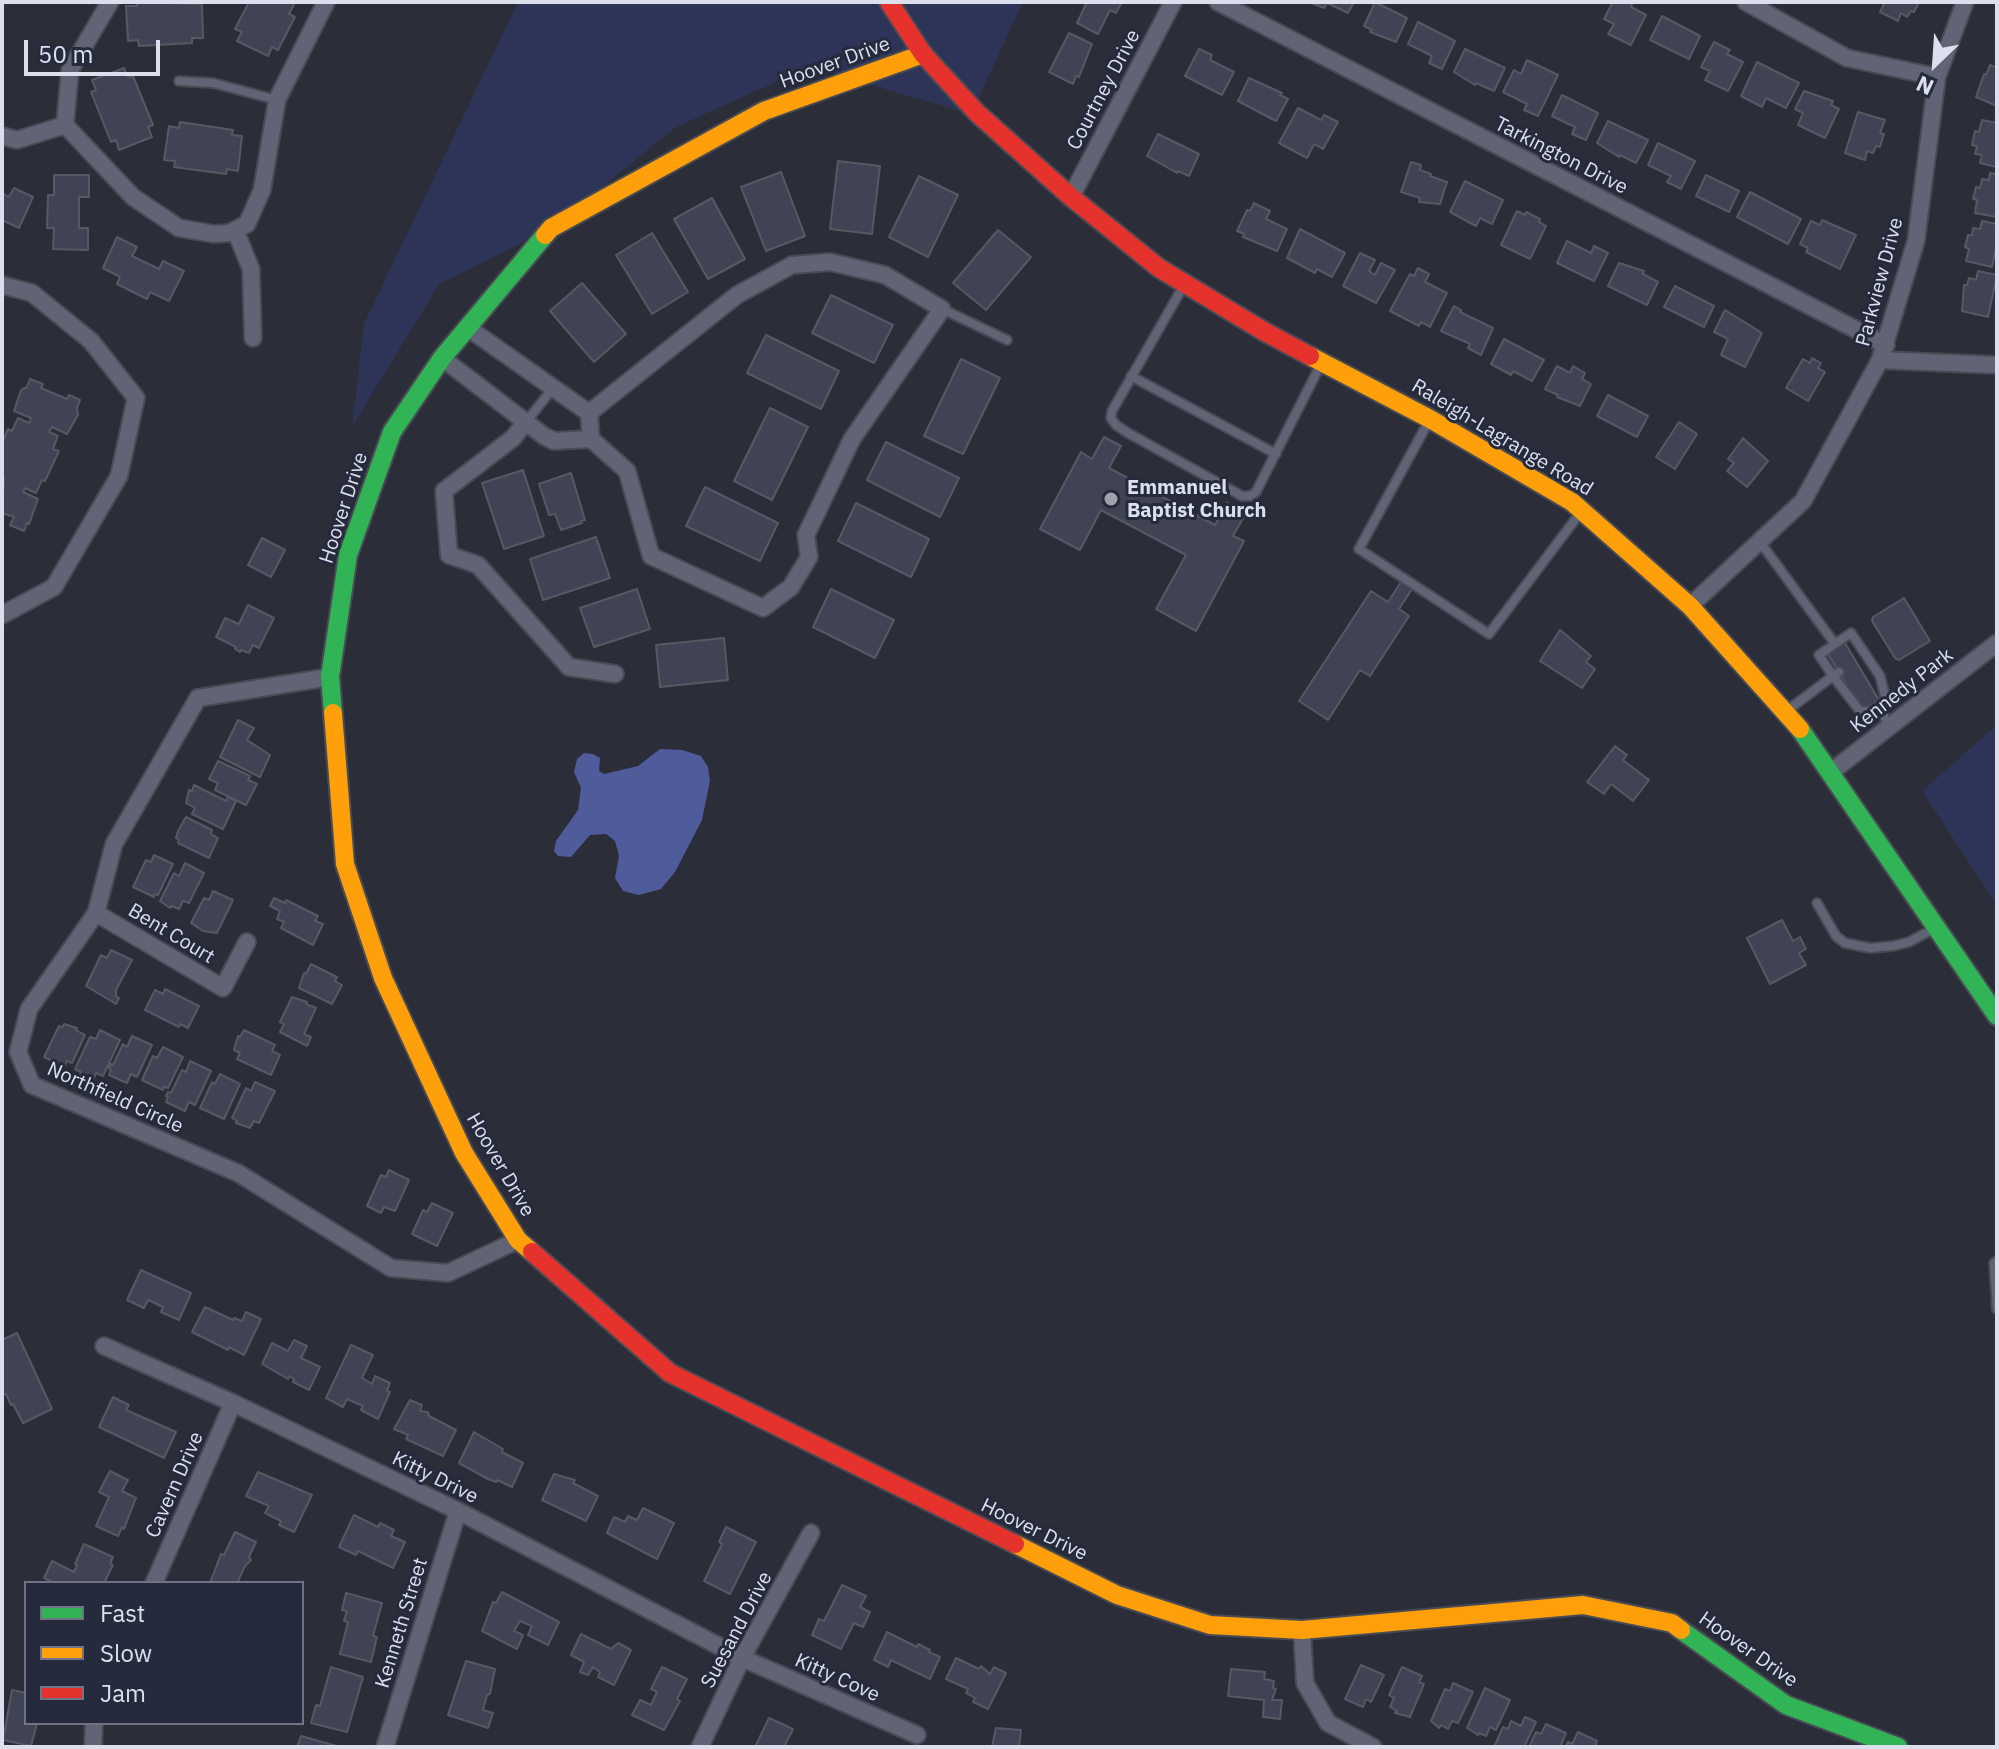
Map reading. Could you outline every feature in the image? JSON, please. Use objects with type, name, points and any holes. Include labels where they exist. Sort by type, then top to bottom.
[{"type":"street","points":[[110,2],[70,70],[65,125],[133,197],[179,228],[214,234],[247,224],[262,190],[277,100],[326,2]]},
{"type":"street","name":"Raleigh-Lagrange Road","points":[[889,2],[923,54],[977,113],[1071,197],[1159,268],[1265,332],[1430,419],[1572,502],[1690,606],[1786,712],[1831,772],[1997,1016]]},
{"type":"street","name":"Courtney Drive","points":[[1071,197],[1173,2]]},
{"type":"street","name":"Tarkington Drive","points":[[1218,2],[1883,352],[1997,365]]},
{"type":"street","points":[[1746,2],[1847,58],[1937,77]]},
{"type":"street","name":"Parkview Drive","points":[[1690,606],[1803,501],[1883,352],[1916,241],[1937,77],[1965,2]]},
{"type":"street","name":"Hoover Drive","points":[[923,54],[764,111],[551,228],[442,358],[392,432],[348,555],[330,677],[345,864],[383,978],[464,1153],[518,1240],[670,1373],[1117,1595],[1210,1625],[1302,1630],[1583,1605],[1672,1623],[1786,1705],[1898,1747]]},
{"type":"street","points":[[2,136],[17,140],[65,125]]},
{"type":"street","points":[[235,230],[251,269],[253,338]]},
{"type":"street","points":[[830,262],[885,275],[942,309],[852,439],[806,535],[809,557],[791,587],[763,608],[651,556],[627,471],[591,439],[589,413],[737,295],[792,265],[830,262]]},
{"type":"street","points":[[2,285],[32,293],[91,341],[136,398],[119,476],[54,587],[2,615]]},
{"type":"street","points":[[468,328],[589,413]]},
{"type":"street","points":[[442,358],[525,423],[554,441],[591,439]]},
{"type":"street","points":[[525,423],[513,438],[444,491],[449,555],[478,565],[569,667],[615,674]]},
{"type":"street","name":"Kennedy Park","points":[[1831,772],[1997,643]]},
{"type":"street","name":"Northfield Circle","points":[[330,677],[198,698],[114,844],[96,913],[29,1009],[18,1052],[32,1085],[238,1173],[391,1268],[448,1273],[518,1240]]},
{"type":"street","name":"Bent Court","points":[[96,913],[223,988],[247,942]]},
{"type":"street","name":"Kitty Drive","points":[[104,1346],[233,1403],[458,1511],[742,1658]]},
{"type":"street","name":"Cavern Drive","points":[[155,1581],[233,1403]]},
{"type":"street","name":"Kenneth Street","points":[[385,1747],[458,1511]]},
{"type":"street","name":"Suesand Drive","points":[[700,1747],[742,1658],[811,1533]]},
{"type":"street","points":[[1302,1630],[1305,1683],[1328,1723],[1373,1747]]},
{"type":"street","name":"Kitty Cove","points":[[742,1658],[917,1735]]},
{"type":"street","points":[[93,1747],[94,1725]]},
{"type":"lane","points":[[179,81],[213,83],[277,100]]},
{"type":"lane","points":[[1185,283],[1112,411],[1111,418],[1116,425],[1242,496],[1250,496],[1256,492],[1323,362]]},
{"type":"lane","points":[[942,309],[1007,340]]},
{"type":"lane","points":[[1131,376],[1276,454]]},
{"type":"lane","points":[[525,423],[553,388]]},
{"type":"lane","points":[[1430,419],[1359,549],[1489,634],[1582,510]]},
{"type":"lane","points":[[1759,542],[1835,644]]},
{"type":"lane","points":[[1851,633],[1866,655],[1880,676],[1886,700],[1864,713],[1819,655],[1851,633]]},
{"type":"lane","points":[[1856,661],[1866,655]]},
{"type":"lane","points":[[1786,712],[1836,674]]},
{"type":"lane","points":[[1868,683],[1880,676]]},
{"type":"lane","points":[[1878,706],[1889,725]]},
{"type":"lane","points":[[1817,903],[1836,936],[1845,943],[1870,948],[1893,946],[1909,942],[1936,928]]},
{"type":"lane","points":[[1997,1261],[1994,1263],[1997,1309]]},
{"type":"shaded area","points":[[518,2],[1023,2],[971,114],[809,67],[676,127],[551,228],[439,284],[352,427],[364,324]]},
{"type":"shaded area","points":[[1997,725],[1997,905],[1922,791]]},
{"type":"shaded area","points":[[660,749],[682,750],[701,756],[708,767],[710,781],[702,820],[675,872],[661,889],[639,895],[623,891],[615,878],[619,856],[615,841],[606,834],[590,835],[571,857],[558,856],[554,851],[556,841],[578,810],[581,788],[574,772],[577,759],[584,753],[593,754],[600,758],[599,771],[604,774],[638,766]]},
{"type":"building","points":[[137,2],[202,4],[203,38],[192,38],[192,43],[139,46],[138,40],[128,41],[126,6],[137,6]]},
{"type":"building","points":[[249,2],[295,2],[289,14],[295,17],[278,50],[272,47],[268,56],[237,41],[242,32],[235,29]]},
{"type":"building","points":[[1087,2],[1122,2],[1116,13],[1110,10],[1098,34],[1077,23]]},
{"type":"building","points":[[1354,2],[1348,13],[1327,3],[1324,8],[1312,3]]},
{"type":"building","points":[[1375,2],[1407,18],[1396,42],[1370,32],[1372,30],[1364,26]]},
{"type":"building","points":[[1613,2],[1633,2],[1631,7],[1646,15],[1631,45],[1608,34],[1614,24],[1604,19]]},
{"type":"building","points":[[1885,2],[1919,2],[1914,12],[1911,11],[1907,17],[1901,13],[1898,21],[1880,12]]},
{"type":"building","points":[[1662,16],[1700,36],[1689,59],[1650,40]]},
{"type":"building","points":[[1418,22],[1455,41],[1442,69],[1429,63],[1432,56],[1408,44]]},
{"type":"building","points":[[1069,33],[1092,44],[1079,77],[1076,76],[1073,84],[1049,72]]},
{"type":"building","points":[[1714,42],[1730,50],[1727,54],[1743,62],[1728,91],[1705,80],[1710,71],[1701,67]]},
{"type":"building","points":[[1199,49],[1212,55],[1210,60],[1234,72],[1222,95],[1185,76]]},
{"type":"building","points":[[1465,49],[1505,68],[1494,91],[1475,85],[1454,72]]},
{"type":"building","points":[[1527,60],[1558,75],[1538,116],[1524,110],[1527,104],[1503,92],[1514,70],[1521,74]]},
{"type":"building","points":[[1757,62],[1799,83],[1786,108],[1766,98],[1762,107],[1741,96]]},
{"type":"building","points":[[1990,65],[1997,68],[1997,106],[1976,97]]},
{"type":"building","points":[[124,68],[128,77],[133,76],[153,125],[148,127],[152,137],[119,150],[116,140],[111,142],[91,92],[96,90],[92,80]]},
{"type":"building","points":[[1249,78],[1282,93],[1280,95],[1288,99],[1276,121],[1238,101]]},
{"type":"building","points":[[1804,91],[1833,101],[1831,105],[1839,109],[1825,138],[1798,125],[1803,113],[1795,109]]},
{"type":"building","points":[[1562,95],[1598,113],[1586,140],[1572,134],[1575,127],[1552,116]]},
{"type":"building","points":[[1298,108],[1321,120],[1324,115],[1338,122],[1323,149],[1314,144],[1307,158],[1279,143]]},
{"type":"building","points":[[1858,112],[1885,120],[1880,133],[1884,134],[1880,147],[1876,146],[1873,153],[1867,151],[1865,160],[1845,153]]},
{"type":"building","points":[[1982,120],[1997,123],[1997,167],[1980,163],[1982,155],[1975,154],[1977,146],[1972,145],[1975,131],[1979,132]]},
{"type":"building","points":[[1608,121],[1648,140],[1636,163],[1619,157],[1597,143]]},
{"type":"building","points":[[180,122],[233,130],[232,135],[242,136],[238,171],[227,169],[226,174],[174,167],[175,161],[164,160],[169,126],[179,128]]},
{"type":"building","points":[[1158,134],[1199,154],[1189,176],[1177,173],[1147,156]]},
{"type":"building","points":[[1658,143],[1695,161],[1681,189],[1667,182],[1671,176],[1648,165]]},
{"type":"building","points":[[838,161],[880,166],[872,234],[830,229]]},
{"type":"building","points":[[1411,162],[1421,165],[1420,170],[1430,176],[1447,182],[1440,204],[1419,202],[1420,198],[1401,192]]},
{"type":"building","points":[[781,172],[805,236],[766,251],[741,187]]},
{"type":"building","points":[[1990,173],[1997,174],[1997,217],[1975,213],[1977,200],[1973,199],[1976,187],[1980,188],[1982,179],[1989,180]]},
{"type":"building","points":[[54,175],[89,175],[89,197],[79,197],[79,228],[88,228],[88,250],[53,249],[54,228],[47,228],[48,195],[54,195]]},
{"type":"building","points":[[1706,175],[1739,191],[1729,212],[1696,196]]},
{"type":"building","points":[[919,176],[958,195],[928,257],[889,237]]},
{"type":"building","points":[[1465,181],[1503,200],[1492,224],[1480,218],[1476,226],[1450,212]]},
{"type":"building","points":[[14,188],[33,197],[19,228],[2,220],[2,193],[9,197]]},
{"type":"building","points":[[1750,192],[1801,219],[1788,244],[1737,217]]},
{"type":"building","points":[[712,198],[745,259],[708,279],[674,219]]},
{"type":"building","points":[[1254,203],[1270,211],[1266,219],[1287,229],[1277,251],[1243,237],[1244,234],[1237,231]]},
{"type":"building","points":[[1517,211],[1540,219],[1539,222],[1546,226],[1530,259],[1501,245]]},
{"type":"building","points":[[1822,220],[1856,235],[1840,269],[1806,252],[1808,248],[1800,244],[1811,221],[1820,225]]},
{"type":"building","points":[[1982,221],[1997,224],[1992,267],[1966,261],[1968,235],[1972,235],[1973,228],[1980,229]]},
{"type":"building","points":[[1300,229],[1345,253],[1332,277],[1317,269],[1315,273],[1287,258]]},
{"type":"building","points":[[998,230],[1031,257],[986,310],[953,283]]},
{"type":"building","points":[[652,233],[688,292],[652,314],[616,255]]},
{"type":"building","points":[[117,237],[137,247],[132,256],[159,269],[163,261],[184,271],[169,301],[150,292],[147,299],[117,284],[120,277],[103,268]]},
{"type":"building","points":[[1567,241],[1591,253],[1594,246],[1608,253],[1594,281],[1557,263]]},
{"type":"building","points":[[1360,253],[1375,260],[1369,271],[1375,275],[1381,263],[1395,270],[1376,303],[1343,286]]},
{"type":"building","points":[[1619,263],[1644,271],[1643,274],[1658,282],[1647,305],[1608,286]]},
{"type":"building","points":[[1418,268],[1429,274],[1425,282],[1447,293],[1430,327],[1421,322],[1419,326],[1390,311],[1410,274],[1414,276]]},
{"type":"building","points":[[1978,271],[1997,275],[1988,317],[1962,311],[1964,285],[1967,285],[1969,278],[1976,280]]},
{"type":"building","points":[[582,283],[626,334],[594,362],[550,311]]},
{"type":"building","points":[[1675,286],[1714,306],[1704,327],[1664,307]]},
{"type":"building","points":[[831,295],[893,325],[874,363],[812,333]]},
{"type":"building","points":[[1454,306],[1493,328],[1481,355],[1468,348],[1470,344],[1441,331]]},
{"type":"building","points":[[1725,310],[1762,333],[1745,367],[1721,355],[1728,339],[1714,332]]},
{"type":"building","points":[[766,335],[839,371],[821,409],[747,373]]},
{"type":"building","points":[[1504,339],[1544,360],[1532,381],[1513,371],[1511,375],[1491,364]]},
{"type":"building","points":[[1812,358],[1821,363],[1818,368],[1825,372],[1808,401],[1786,388],[1803,359],[1810,363]]},
{"type":"building","points":[[961,359],[1000,378],[963,454],[924,436]]},
{"type":"building","points":[[1557,366],[1570,373],[1573,366],[1585,373],[1582,379],[1591,384],[1580,406],[1545,389]]},
{"type":"building","points":[[30,379],[43,384],[41,388],[67,399],[69,395],[80,400],[78,415],[67,434],[52,427],[49,432],[58,436],[53,449],[59,451],[45,481],[42,480],[36,493],[25,488],[23,492],[38,499],[24,531],[10,525],[14,517],[2,513],[2,443],[8,429],[12,431],[18,418],[29,423],[31,418],[14,411],[21,390],[27,387]]},
{"type":"building","points":[[1608,395],[1648,416],[1637,437],[1597,416]]},
{"type":"building","points":[[770,408],[808,427],[772,500],[734,481]]},
{"type":"building","points":[[1679,422],[1697,434],[1675,469],[1656,457]]},
{"type":"building","points":[[1104,437],[1121,446],[1109,468],[1215,525],[1227,503],[1246,513],[1233,536],[1244,541],[1196,631],[1156,609],[1186,555],[1101,510],[1080,550],[1040,529],[1081,452],[1092,459]]},
{"type":"building","points":[[1743,438],[1768,461],[1747,487],[1727,471],[1734,463],[1728,459]]},
{"type":"building","points":[[886,442],[959,478],[940,517],[867,480]]},
{"type":"building","points":[[523,470],[544,536],[504,549],[482,483]]},
{"type":"building","points":[[571,473],[585,520],[561,530],[555,514],[549,515],[539,484]]},
{"type":"building","points":[[705,487],[778,523],[760,561],[686,526]]},
{"type":"building","points":[[856,503],[929,539],[911,577],[838,541]]},
{"type":"building","points":[[596,537],[610,578],[543,600],[530,559]]},
{"type":"building","points":[[262,538],[285,550],[271,577],[248,565]]},
{"type":"building","points":[[1401,582],[1412,589],[1399,609],[1409,616],[1370,676],[1360,670],[1328,720],[1299,701],[1371,591],[1388,602]]},
{"type":"building","points":[[637,589],[650,629],[594,647],[580,608]]},
{"type":"building","points":[[831,589],[894,620],[875,658],[813,627]]},
{"type":"building","points":[[1904,598],[1930,641],[1899,660],[1872,621],[1873,617]]},
{"type":"building","points":[[248,605],[274,618],[259,648],[253,645],[249,653],[240,652],[216,637],[225,618],[239,624]]},
{"type":"building","points":[[1560,630],[1591,656],[1586,662],[1595,669],[1582,688],[1540,661]]},
{"type":"building","points":[[724,638],[728,680],[660,687],[656,645]]},
{"type":"building","points":[[1845,643],[1879,700],[1862,710],[1828,654]]},
{"type":"building","points":[[238,720],[254,728],[247,740],[270,755],[260,777],[220,757]]},
{"type":"building","points":[[1615,746],[1627,755],[1623,760],[1649,780],[1633,801],[1611,784],[1604,794],[1587,782]]},
{"type":"building","points":[[218,761],[250,776],[248,780],[257,784],[246,805],[215,790],[218,783],[209,779]]},
{"type":"building","points":[[194,785],[226,801],[228,797],[236,801],[223,829],[192,814],[195,808],[186,803],[189,790],[192,791]]},
{"type":"building","points":[[186,817],[212,830],[211,834],[218,838],[209,858],[178,843],[178,831]]},
{"type":"building","points":[[154,855],[173,864],[158,895],[154,897],[133,887],[146,860],[151,862]]},
{"type":"building","points":[[185,863],[204,873],[189,903],[183,901],[179,909],[170,908],[160,901],[174,873],[179,876]]},
{"type":"building","points":[[213,891],[233,900],[217,933],[203,931],[191,923],[204,898],[209,900]]},
{"type":"building","points":[[274,898],[285,903],[286,900],[318,916],[315,921],[323,924],[313,945],[281,928],[284,922],[277,919],[280,911],[270,906]]},
{"type":"building","points":[[1782,920],[1793,941],[1800,937],[1806,949],[1799,953],[1806,965],[1770,984],[1747,938]]},
{"type":"building","points":[[111,950],[132,960],[116,990],[119,998],[116,1004],[86,986],[101,955],[107,958]]},
{"type":"building","points":[[311,964],[337,977],[335,981],[342,985],[332,1004],[299,988]]},
{"type":"building","points":[[165,989],[199,1006],[188,1028],[180,1024],[179,1027],[145,1010],[155,990],[163,994]]},
{"type":"building","points":[[292,997],[316,1008],[304,1034],[311,1037],[307,1046],[280,1032],[284,1024],[280,1022]]},
{"type":"building","points":[[64,1024],[77,1028],[85,1035],[72,1063],[67,1061],[61,1074],[53,1071],[57,1063],[44,1057],[59,1026],[63,1027]]},
{"type":"building","points":[[100,1030],[120,1040],[103,1076],[96,1073],[94,1078],[75,1069],[90,1037],[96,1039]]},
{"type":"building","points":[[244,1030],[275,1045],[272,1051],[280,1055],[271,1075],[237,1059],[240,1053],[234,1050],[238,1036]]},
{"type":"building","points":[[132,1036],[152,1045],[137,1077],[131,1074],[127,1083],[109,1075],[109,1068],[123,1044],[127,1047]]},
{"type":"building","points":[[163,1047],[183,1057],[168,1088],[164,1087],[163,1090],[142,1080],[153,1056],[157,1058]]},
{"type":"building","points":[[190,1061],[211,1071],[195,1105],[189,1102],[185,1111],[166,1102],[166,1096],[168,1092],[171,1093],[182,1070],[186,1072]]},
{"type":"building","points":[[220,1074],[240,1084],[224,1119],[200,1108],[212,1082],[215,1084]]},
{"type":"building","points":[[255,1082],[275,1091],[259,1123],[254,1121],[250,1128],[236,1123],[232,1118],[246,1088],[251,1091]]},
{"type":"building","points":[[389,1170],[409,1180],[395,1211],[384,1207],[381,1213],[367,1206],[381,1175],[386,1177]]},
{"type":"building","points":[[432,1203],[453,1213],[437,1246],[412,1234],[423,1210],[427,1212]]},
{"type":"building","points":[[141,1270],[191,1293],[179,1320],[161,1312],[163,1307],[148,1300],[144,1308],[127,1300]]},
{"type":"building","points":[[205,1307],[233,1320],[242,1321],[246,1312],[261,1319],[244,1355],[192,1332]]},
{"type":"building","points":[[17,1333],[52,1409],[23,1423],[6,1394],[2,1395],[2,1340]]},
{"type":"building","points":[[294,1340],[307,1346],[301,1358],[320,1367],[309,1390],[293,1382],[294,1379],[289,1376],[288,1379],[262,1364],[272,1343],[288,1351]]},
{"type":"building","points":[[351,1345],[373,1355],[362,1378],[372,1384],[375,1376],[390,1383],[387,1391],[390,1392],[378,1419],[361,1410],[363,1406],[347,1399],[343,1407],[326,1398]]},
{"type":"building","points":[[113,1397],[129,1405],[126,1410],[176,1432],[164,1458],[99,1427]]},
{"type":"building","points":[[410,1400],[422,1405],[420,1411],[428,1412],[429,1416],[456,1430],[443,1456],[406,1439],[408,1435],[394,1429]]},
{"type":"building","points":[[474,1432],[523,1463],[512,1487],[488,1479],[459,1463]]},
{"type":"building","points":[[110,1471],[128,1480],[122,1491],[136,1498],[124,1529],[122,1527],[118,1536],[96,1526],[109,1497],[99,1492]]},
{"type":"building","points":[[258,1472],[312,1495],[294,1532],[265,1513],[269,1506],[246,1496]]},
{"type":"building","points":[[554,1474],[575,1480],[573,1483],[598,1496],[586,1521],[542,1500]]},
{"type":"building","points":[[643,1508],[674,1523],[657,1559],[607,1533],[614,1517],[625,1522],[628,1516],[637,1520]]},
{"type":"building","points":[[354,1515],[378,1527],[380,1523],[394,1530],[391,1536],[405,1542],[393,1568],[358,1551],[356,1555],[339,1547]]},
{"type":"building","points":[[726,1527],[756,1542],[730,1594],[704,1581],[722,1544],[719,1542]]},
{"type":"building","points":[[235,1532],[256,1542],[249,1557],[251,1560],[238,1581],[211,1581],[221,1554],[224,1555]]},
{"type":"building","points":[[84,1544],[113,1557],[110,1564],[113,1565],[105,1581],[50,1581],[44,1578],[52,1561],[74,1572]]},
{"type":"building","points":[[842,1585],[866,1596],[860,1607],[870,1612],[863,1627],[854,1623],[841,1649],[812,1635],[819,1619],[824,1621]]},
{"type":"building","points":[[502,1592],[559,1622],[548,1645],[528,1635],[532,1626],[520,1621],[514,1631],[523,1635],[517,1649],[482,1631],[493,1602],[496,1603]]},
{"type":"building","points":[[346,1593],[382,1603],[373,1636],[377,1637],[371,1662],[340,1654],[348,1622],[344,1621],[347,1611],[342,1610]]},
{"type":"building","points":[[887,1632],[940,1657],[930,1679],[891,1660],[888,1667],[874,1660]]},
{"type":"building","points":[[581,1634],[611,1649],[618,1643],[631,1650],[614,1685],[598,1677],[600,1672],[593,1667],[588,1675],[580,1672],[584,1662],[571,1655]]},
{"type":"building","points":[[956,1658],[979,1669],[981,1666],[990,1674],[994,1667],[1006,1673],[988,1709],[973,1702],[975,1698],[966,1693],[968,1689],[946,1679]]},
{"type":"building","points":[[466,1661],[495,1669],[483,1710],[493,1713],[488,1728],[448,1715]]},
{"type":"building","points":[[1361,1665],[1384,1675],[1371,1702],[1366,1699],[1363,1707],[1345,1699]]},
{"type":"building","points":[[331,1667],[363,1677],[347,1732],[311,1723],[316,1705],[320,1706]]},
{"type":"building","points":[[662,1667],[687,1679],[677,1699],[680,1701],[664,1730],[632,1715],[640,1700],[651,1705],[657,1692],[651,1689]]},
{"type":"building","points":[[1402,1667],[1422,1676],[1419,1682],[1424,1684],[1410,1717],[1395,1713],[1397,1711],[1390,1707],[1394,1698],[1389,1695]]},
{"type":"building","points":[[1231,1669],[1265,1672],[1264,1679],[1274,1681],[1273,1688],[1276,1689],[1272,1700],[1282,1700],[1280,1719],[1263,1717],[1264,1700],[1228,1696]]},
{"type":"building","points":[[1453,1683],[1473,1692],[1458,1723],[1452,1721],[1448,1729],[1441,1725],[1439,1728],[1431,1721],[1445,1689],[1450,1691]]},
{"type":"building","points":[[1485,1688],[1510,1700],[1496,1730],[1490,1727],[1486,1736],[1467,1728]]},
{"type":"building","points":[[12,1690],[24,1693],[24,1725],[36,1725],[31,1746],[3,1740]]},
{"type":"building","points":[[1525,1717],[1536,1722],[1524,1747],[1494,1747],[1503,1727],[1508,1729],[1511,1721],[1521,1726]]},
{"type":"building","points":[[769,1718],[793,1729],[784,1747],[755,1747]]},
{"type":"building","points":[[1546,1724],[1566,1733],[1560,1747],[1529,1747],[1536,1732],[1541,1734]]},
{"type":"building","points":[[996,1728],[1021,1730],[1019,1747],[992,1747]]},
{"type":"building","points":[[1578,1732],[1597,1741],[1595,1747],[1565,1747],[1568,1742],[1572,1744]]},
{"type":"building","points":[[301,1736],[340,1747],[297,1747]]},
{"type":"traffic: fast","points":[[333,713],[330,677],[348,555],[392,432],[442,358],[545,235]]},
{"type":"traffic: fast","points":[[1800,729],[1997,1016]]},
{"type":"traffic: fast","points":[[1681,1630],[1786,1705],[1898,1747]]},
{"type":"traffic: slow","points":[[545,235],[551,228],[764,111],[923,54]]},
{"type":"traffic: slow","points":[[1310,356],[1430,419],[1572,502],[1690,606],[1800,729]]},
{"type":"traffic: slow","points":[[333,713],[345,864],[383,978],[464,1153],[518,1240],[532,1252]]},
{"type":"traffic: slow","points":[[1015,1544],[1117,1595],[1210,1625],[1302,1630],[1583,1605],[1672,1623],[1681,1630]]},
{"type":"traffic: jam","points":[[889,2],[923,54],[977,113],[1071,197],[1159,268],[1310,356]]},
{"type":"traffic: jam","points":[[532,1252],[670,1373],[1015,1544]]},
{"type":"place","name":"Emmanuel Baptist Church","points":[[1111,499]]}]
